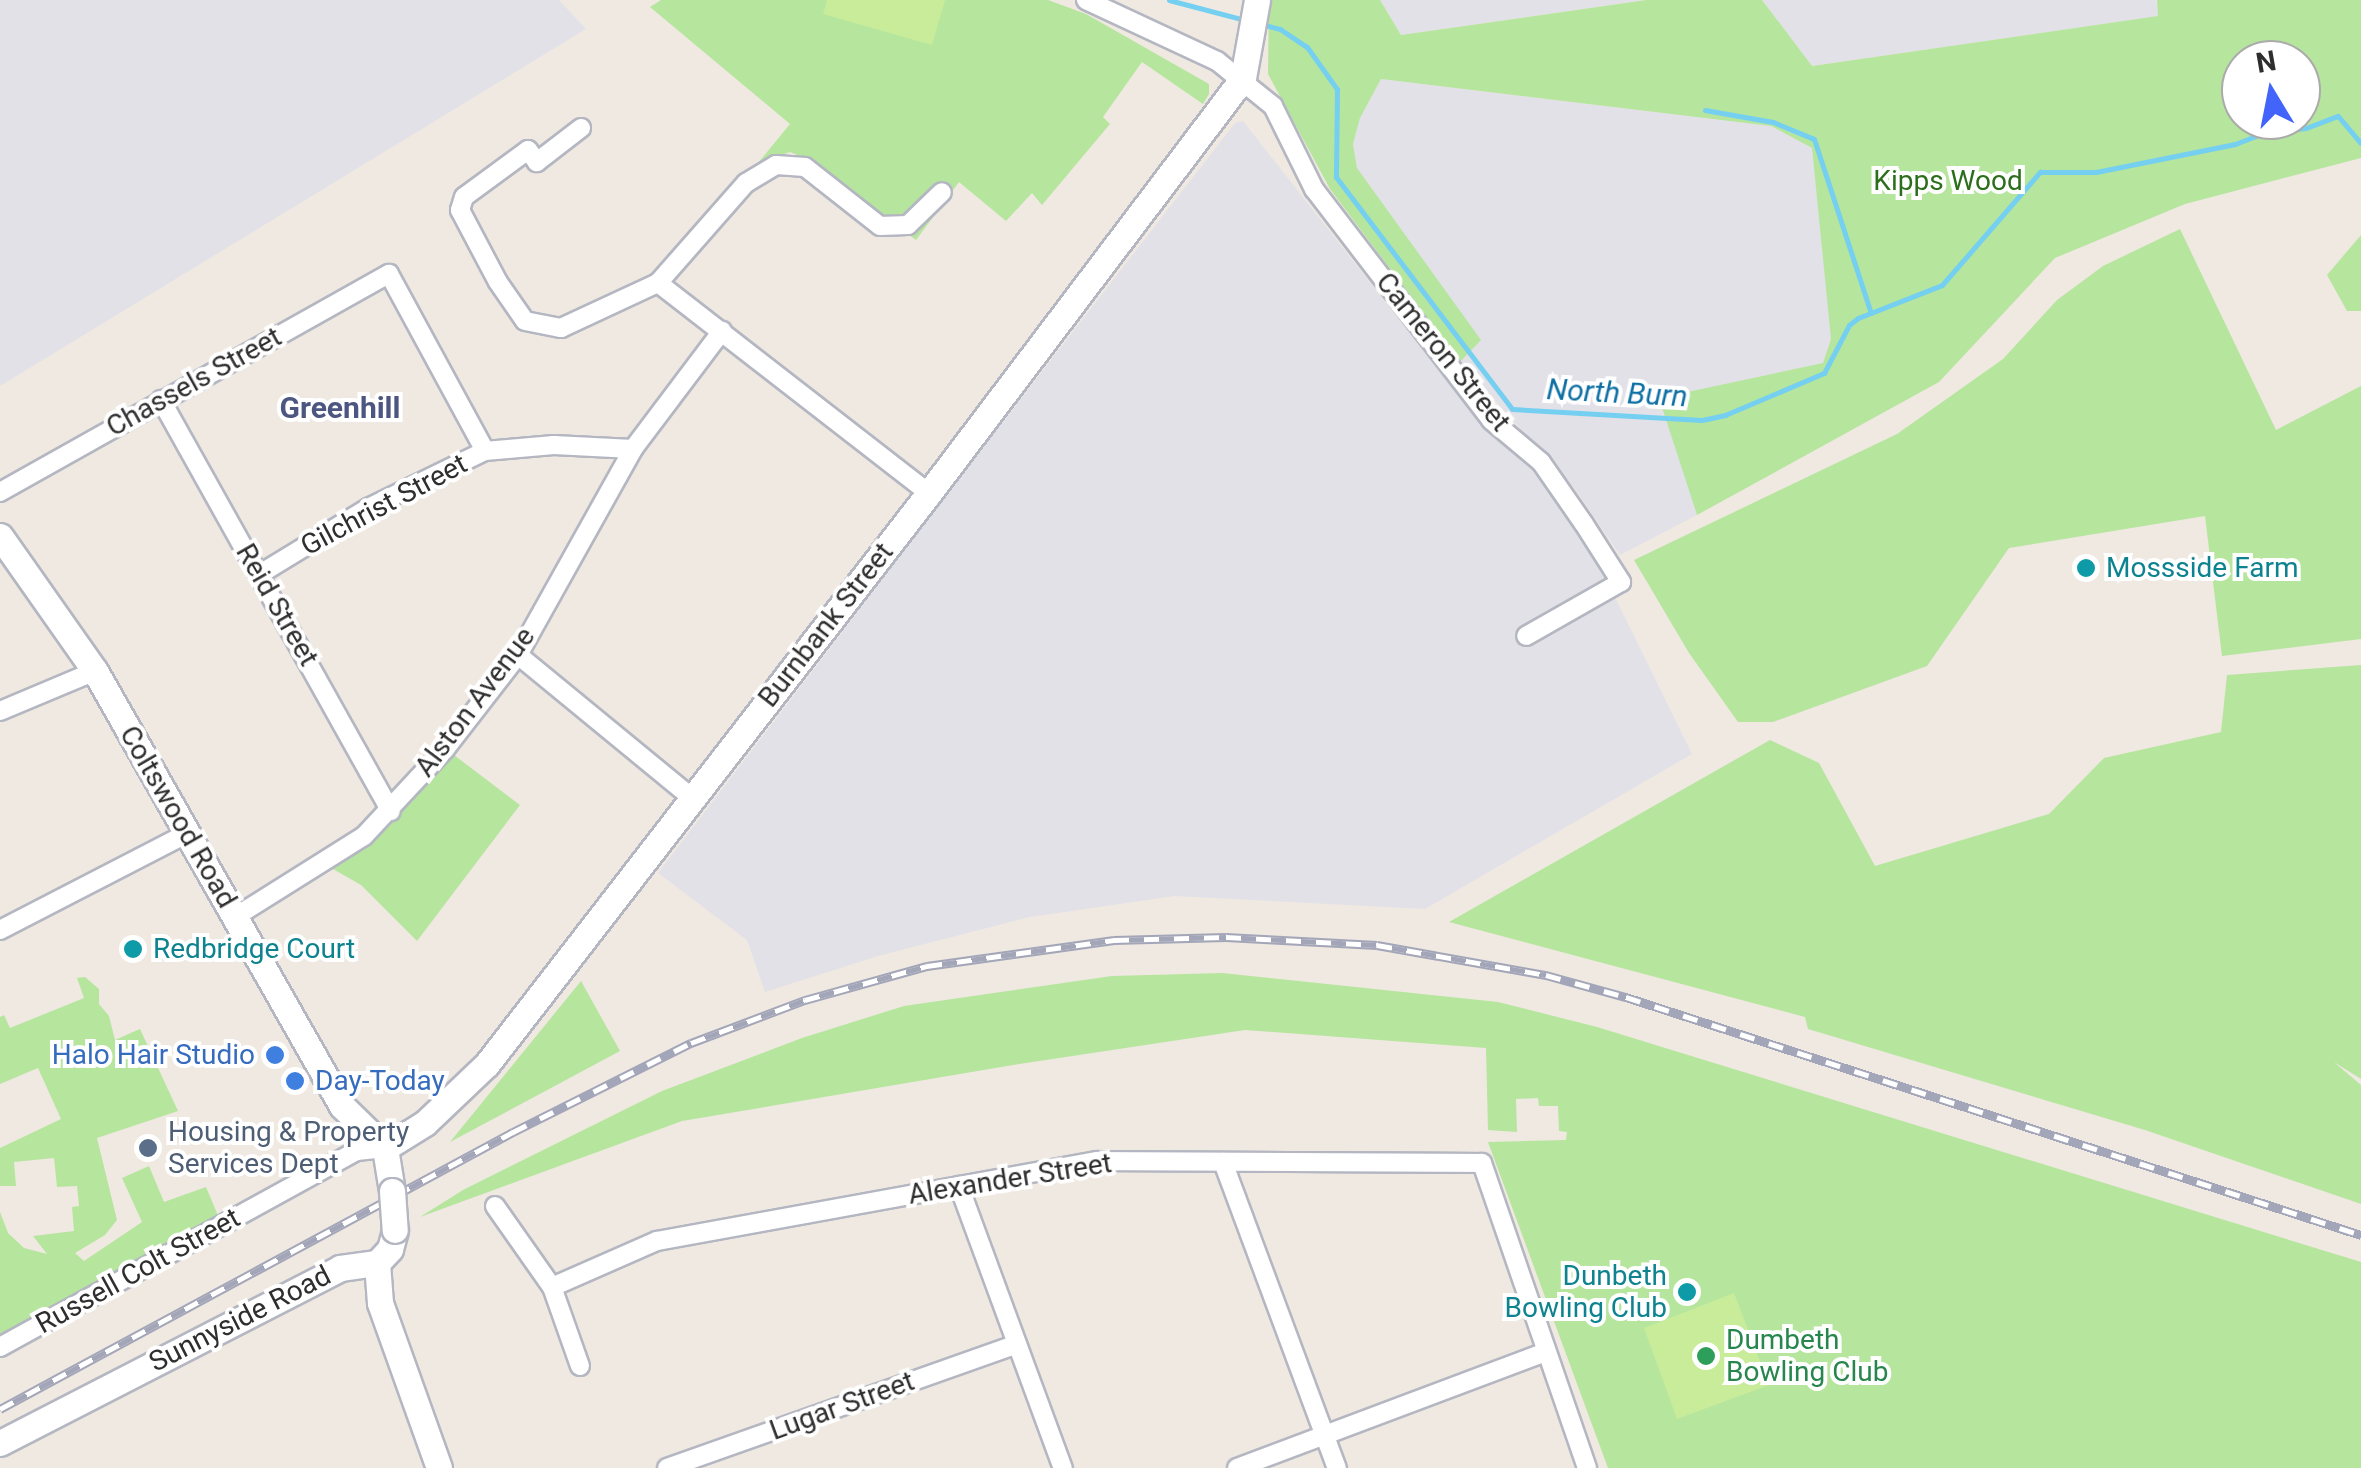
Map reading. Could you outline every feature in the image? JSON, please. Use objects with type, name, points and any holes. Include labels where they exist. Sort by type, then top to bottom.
[{"type":"main road","points":[[1243,78],[1256,15]]},
{"type":"main road","name":"Burnbank Street","points":[[385,1148],[425,1122],[487,1064],[1243,78]]},
{"type":"main road","name":"Coltswood Road","points":[[0,536],[95,671],[342,1106],[385,1148]]},
{"type":"main road","points":[[385,1148],[395,1230],[390,1249],[377,1263],[380,1303],[438,1468]]},
{"type":"main road","name":"Sunnyside Road","points":[[0,1443],[340,1268],[377,1263]]},
{"type":"street","points":[[1086,0],[1164,34],[1243,78]]},
{"type":"street","name":"Cameron Street","points":[[1243,78],[1273,106],[1314,189],[1491,420],[1541,462],[1622,582],[1526,636]]},
{"type":"street","points":[[581,128],[537,162],[528,150],[464,196],[460,210],[498,282],[525,321],[561,328],[658,284],[746,183],[776,165],[806,167],[880,226],[908,225],[942,192]]},
{"type":"street","name":"Chassels Street","points":[[0,492],[389,274],[485,451]]},
{"type":"street","points":[[658,284],[928,493]]},
{"type":"street","name":"Alston Avenue","points":[[235,917],[350,846],[390,811],[518,655],[633,449],[722,331]]},
{"type":"street","name":"Reid Street","points":[[162,400],[390,811]]},
{"type":"street","name":"Gilchrist Street","points":[[260,574],[368,508],[485,451],[554,445],[633,449]]},
{"type":"street","points":[[518,655],[692,798]]},
{"type":"street","points":[[0,711],[95,671]]},
{"type":"street","points":[[0,930],[188,834]]},
{"type":"street","name":"Russell Colt Street","points":[[0,1348],[357,1151],[385,1148]]},
{"type":"street","name":"Alexander Street","points":[[552,1287],[657,1241],[1097,1161],[1482,1163],[1546,1352]]},
{"type":"street","points":[[1223,1162],[1337,1468]]},
{"type":"street","points":[[959,1186],[1064,1468]]},
{"type":"street","points":[[495,1206],[552,1287],[580,1366]]},
{"type":"street","name":"Lugar Street","points":[[667,1468],[1017,1344]]},
{"type":"street","points":[[1237,1468],[1546,1352],[1588,1468]]},
{"type":"shaded area","points":[[0,0],[559,0],[586,29],[0,386]]},
{"type":"shaded area","points":[[1380,0],[1644,0],[1401,35]]},
{"type":"shaded area","points":[[1762,0],[2156,0],[2159,16],[1811,66]]},
{"type":"shaded area","points":[[1381,79],[1771,126],[1812,148],[1832,339],[1824,363],[1660,398],[1697,515],[1620,555],[1575,489],[1460,362],[1480,340],[1357,168],[1353,144],[1360,118]]},
{"type":"shaded area","points":[[1243,121],[1482,425],[1515,449],[1583,532],[1692,754],[1425,909],[1175,896],[1030,917],[878,956],[765,992],[747,940],[658,873],[1235,123]]},
{"type":"green space","points":[[661,0],[1048,0],[1086,14],[1209,84],[1209,94],[1203,104],[1142,62],[1103,117],[1110,124],[1042,205],[1032,193],[1006,221],[959,182],[916,240],[804,158],[790,152],[758,163],[790,124],[650,7]]},
{"type":"green space","points":[[827,0],[945,0],[932,45],[823,14]]},
{"type":"green space","name":"Kipps Wood","points":[[1269,0],[1380,0],[1401,35],[1646,0],[1762,0],[1812,66],[2158,16],[2157,0],[2361,0],[2361,158],[2185,204],[2055,258],[1939,382],[1697,515],[1659,398],[1823,363],[1831,339],[1812,148],[1771,126],[1381,79],[1360,118],[1353,144],[1357,168],[1481,340],[1460,362],[1330,189],[1268,74]]},
{"type":"green space","points":[[2180,229],[2276,430],[2361,386],[2361,639],[2222,656],[2205,516],[2009,548],[1927,666],[1773,722],[1738,722],[1689,653],[1634,560],[1897,434],[2003,359],[2057,300],[2103,266]]},
{"type":"green space","points":[[2361,235],[2361,311],[2347,311],[2327,275]]},
{"type":"green space","points":[[2361,665],[2361,1079],[2334,1062],[2361,1085],[2361,1204],[2145,1130],[1808,1029],[1805,1017],[1449,922],[1770,740],[1819,763],[1875,866],[2049,814],[2104,758],[2221,732],[2227,675]]},
{"type":"green space","points":[[454,755],[520,805],[417,941],[361,885],[333,869],[370,844]]},
{"type":"green space","points":[[1222,973],[1498,1002],[1597,1027],[2361,1262],[2361,1468],[1608,1468],[1488,1142],[1566,1140],[1567,1132],[1559,1131],[1558,1106],[1539,1106],[1538,1098],[1516,1099],[1517,1132],[1488,1130],[1486,1048],[1245,1030],[1013,1065],[682,1121],[420,1217],[463,1190],[662,1091],[802,1038],[904,1006],[1112,976]]},
{"type":"green space","points":[[85,977],[99,989],[99,1004],[109,1016],[115,1040],[140,1029],[178,1111],[97,1138],[117,1220],[105,1235],[75,1253],[84,1261],[142,1222],[122,1178],[149,1166],[164,1202],[206,1187],[222,1225],[0,1347],[0,1212],[8,1233],[24,1248],[47,1254],[33,1236],[74,1231],[72,1207],[79,1206],[77,1186],[57,1187],[54,1158],[14,1162],[16,1186],[0,1186],[0,1148],[61,1119],[38,1068],[0,1084],[0,1017],[4,1015],[10,1028],[84,998],[77,978]]},
{"type":"green space","points":[[581,981],[620,1051],[450,1142]]},
{"type":"green space","name":"Dumbeth Bowling Club","points":[[1734,1293],[1769,1385],[1677,1419],[1644,1328]]},
{"type":"waterway","name":"North Burn","points":[[1169,0],[1245,20]]},
{"type":"waterway","name":"North Burn","points":[[1261,24],[1280,29],[1307,47],[1337,89],[1336,177],[1512,409],[1702,420],[1725,415],[1824,373],[1849,325],[1858,318],[1942,285],[2040,172],[2096,172],[2235,144],[2263,133],[2306,128],[2338,116],[2361,143]]},
{"type":"waterway","points":[[1705,110],[1773,122],[1814,139],[1871,313]]},
{"type":"railway","points":[[0,1409],[513,1132],[691,1043],[805,1000],[927,966],[1114,940],[1226,937],[1377,945],[1546,975],[1626,997],[2361,1235]]},
{"type":"place","name":"Mossside Farm","points":[[2086,568]]},
{"type":"place","name":"Redbridge Court","points":[[133,949]]},
{"type":"place","name":"Halo Hair Studio","points":[[275,1055]]},
{"type":"place","name":"Day-Today","points":[[295,1081]]},
{"type":"place","name":"Housing & Property Services Dept","points":[[148,1148]]},
{"type":"place","name":"Dunbeth Bowling Club","points":[[1687,1292]]},
{"type":"place","name":"Dumbeth Bowling Club","points":[[1706,1356]]},
{"type":"district","name":"Greenhill","points":[[340,408]]}]
